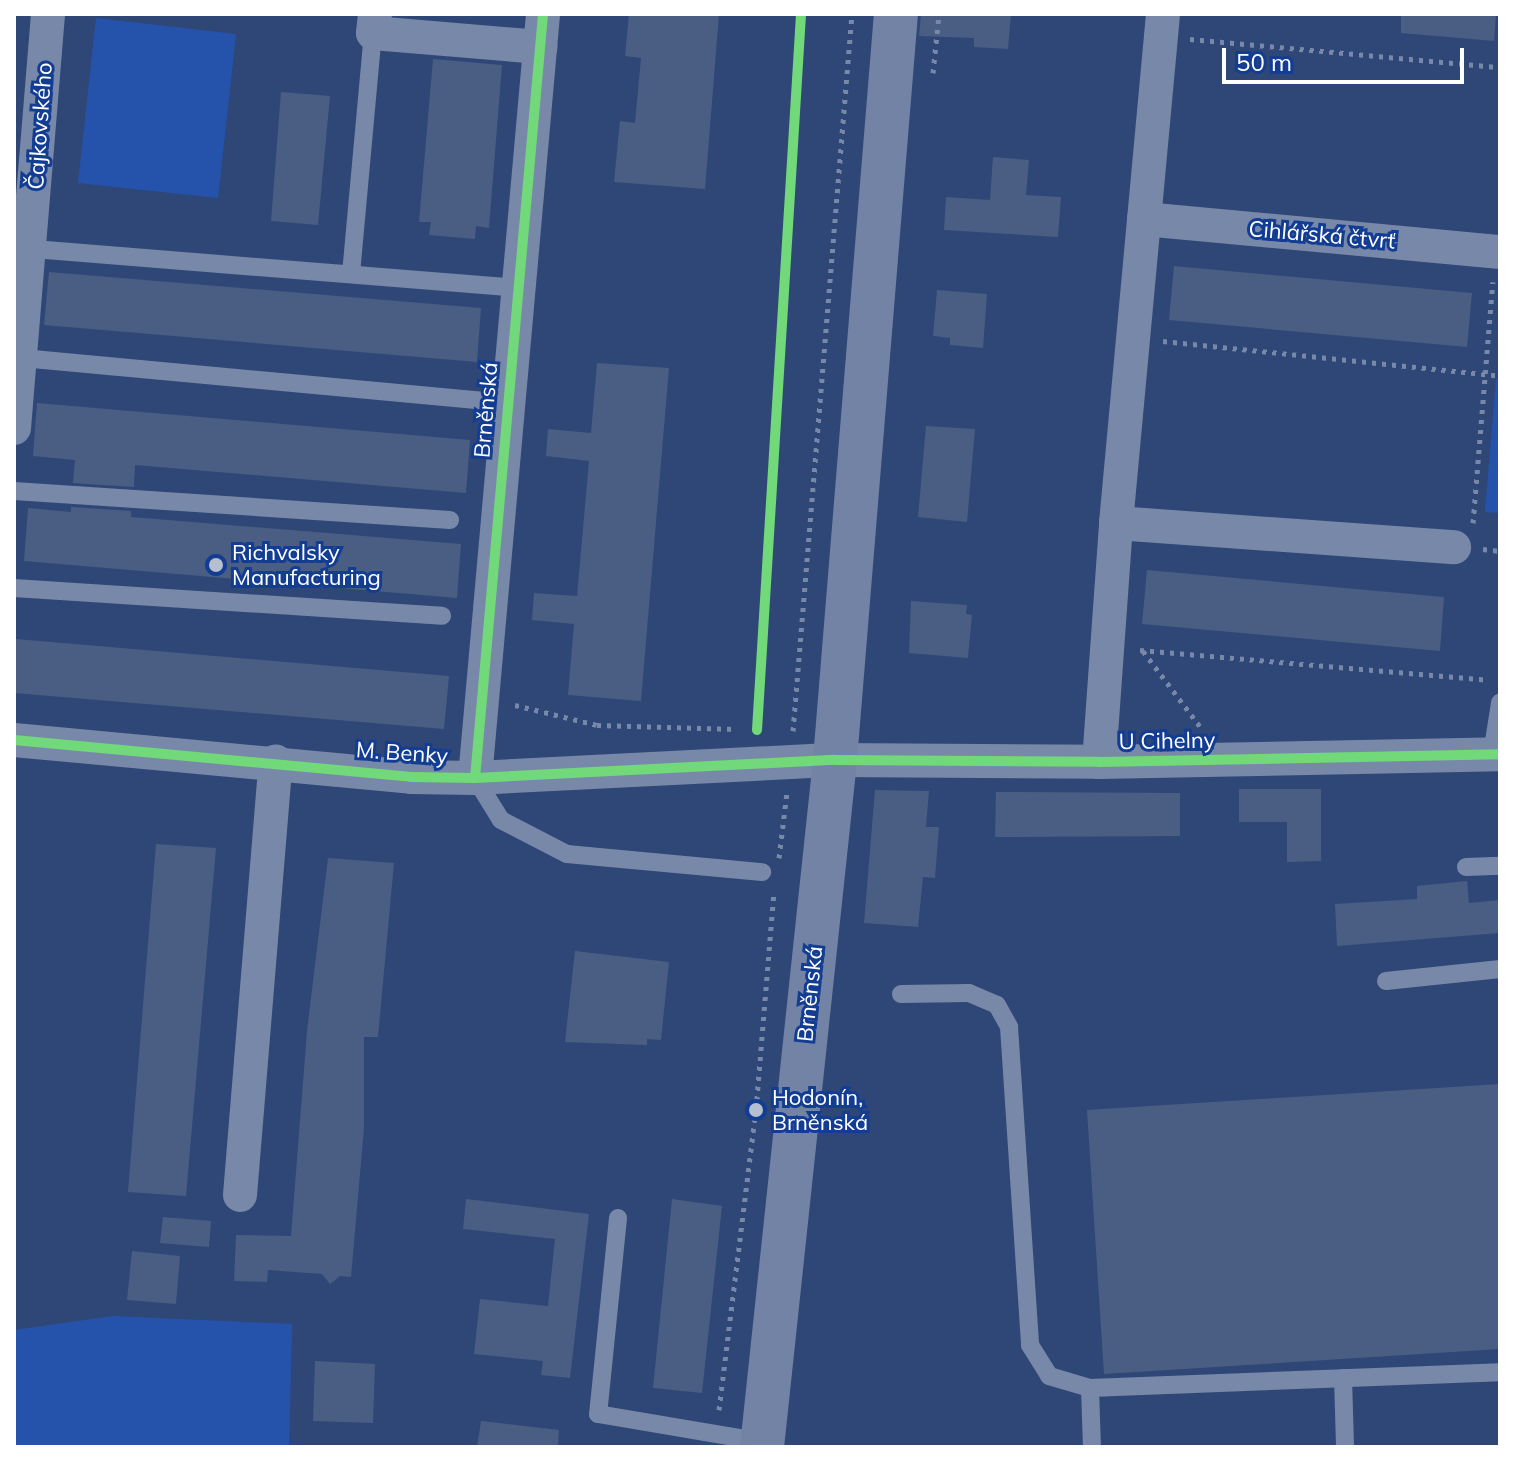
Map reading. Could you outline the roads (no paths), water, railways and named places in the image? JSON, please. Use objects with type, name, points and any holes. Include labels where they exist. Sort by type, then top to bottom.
[{"type":"main road","name":"Brněnská","points":[[762,1444],[835,760],[896,14]]},
{"type":"street","name":"Čajkovského","points":[[14,428],[22,358],[22,248],[48,14]]},
{"type":"street","points":[[1099,762],[1116,523],[1163,14]]},
{"type":"street","points":[[374,23],[541,31]]},
{"type":"street","name":"Brněnská","points":[[475,778],[541,31]]},
{"type":"street","name":"Cihlářská čtvrť","points":[[1144,219],[1498,252]]},
{"type":"street","points":[[1116,523],[1463,540]]},
{"type":"street","name":"M. Benky","points":[[14,740],[276,761],[411,777],[475,778],[835,760]]},
{"type":"street","name":"U Cihelny","points":[[835,760],[1099,762],[1496,754]]},
{"type":"street","points":[[240,1195],[276,761]]},
{"type":"lane","points":[[351,274],[374,23]]},
{"type":"lane","points":[[22,248],[517,288]]},
{"type":"lane","points":[[22,358],[506,403]]},
{"type":"lane","points":[[14,491],[450,520]]},
{"type":"lane","points":[[14,588],[442,616]]},
{"type":"lane","points":[[1496,754],[1500,703]]},
{"type":"lane","points":[[475,778],[501,820],[567,854],[762,872]]},
{"type":"lane","points":[[1466,867],[1500,866]]},
{"type":"lane","points":[[1386,981],[1500,969]]},
{"type":"lane","points":[[901,994],[969,993],[997,1005],[1009,1027],[1030,1345],[1049,1376],[1090,1388],[1500,1372]]},
{"type":"lane","points":[[618,1218],[598,1414],[762,1444]]},
{"type":"lane","points":[[1343,1378],[1345,1447]]},
{"type":"lane","points":[[1090,1388],[1092,1447]]},
{"type":"place","name":"Richvalsky Manufacturing","points":[[216,565]]},
{"type":"place","name":"Hodonín, Brněnská","points":[[756,1110]]}]
